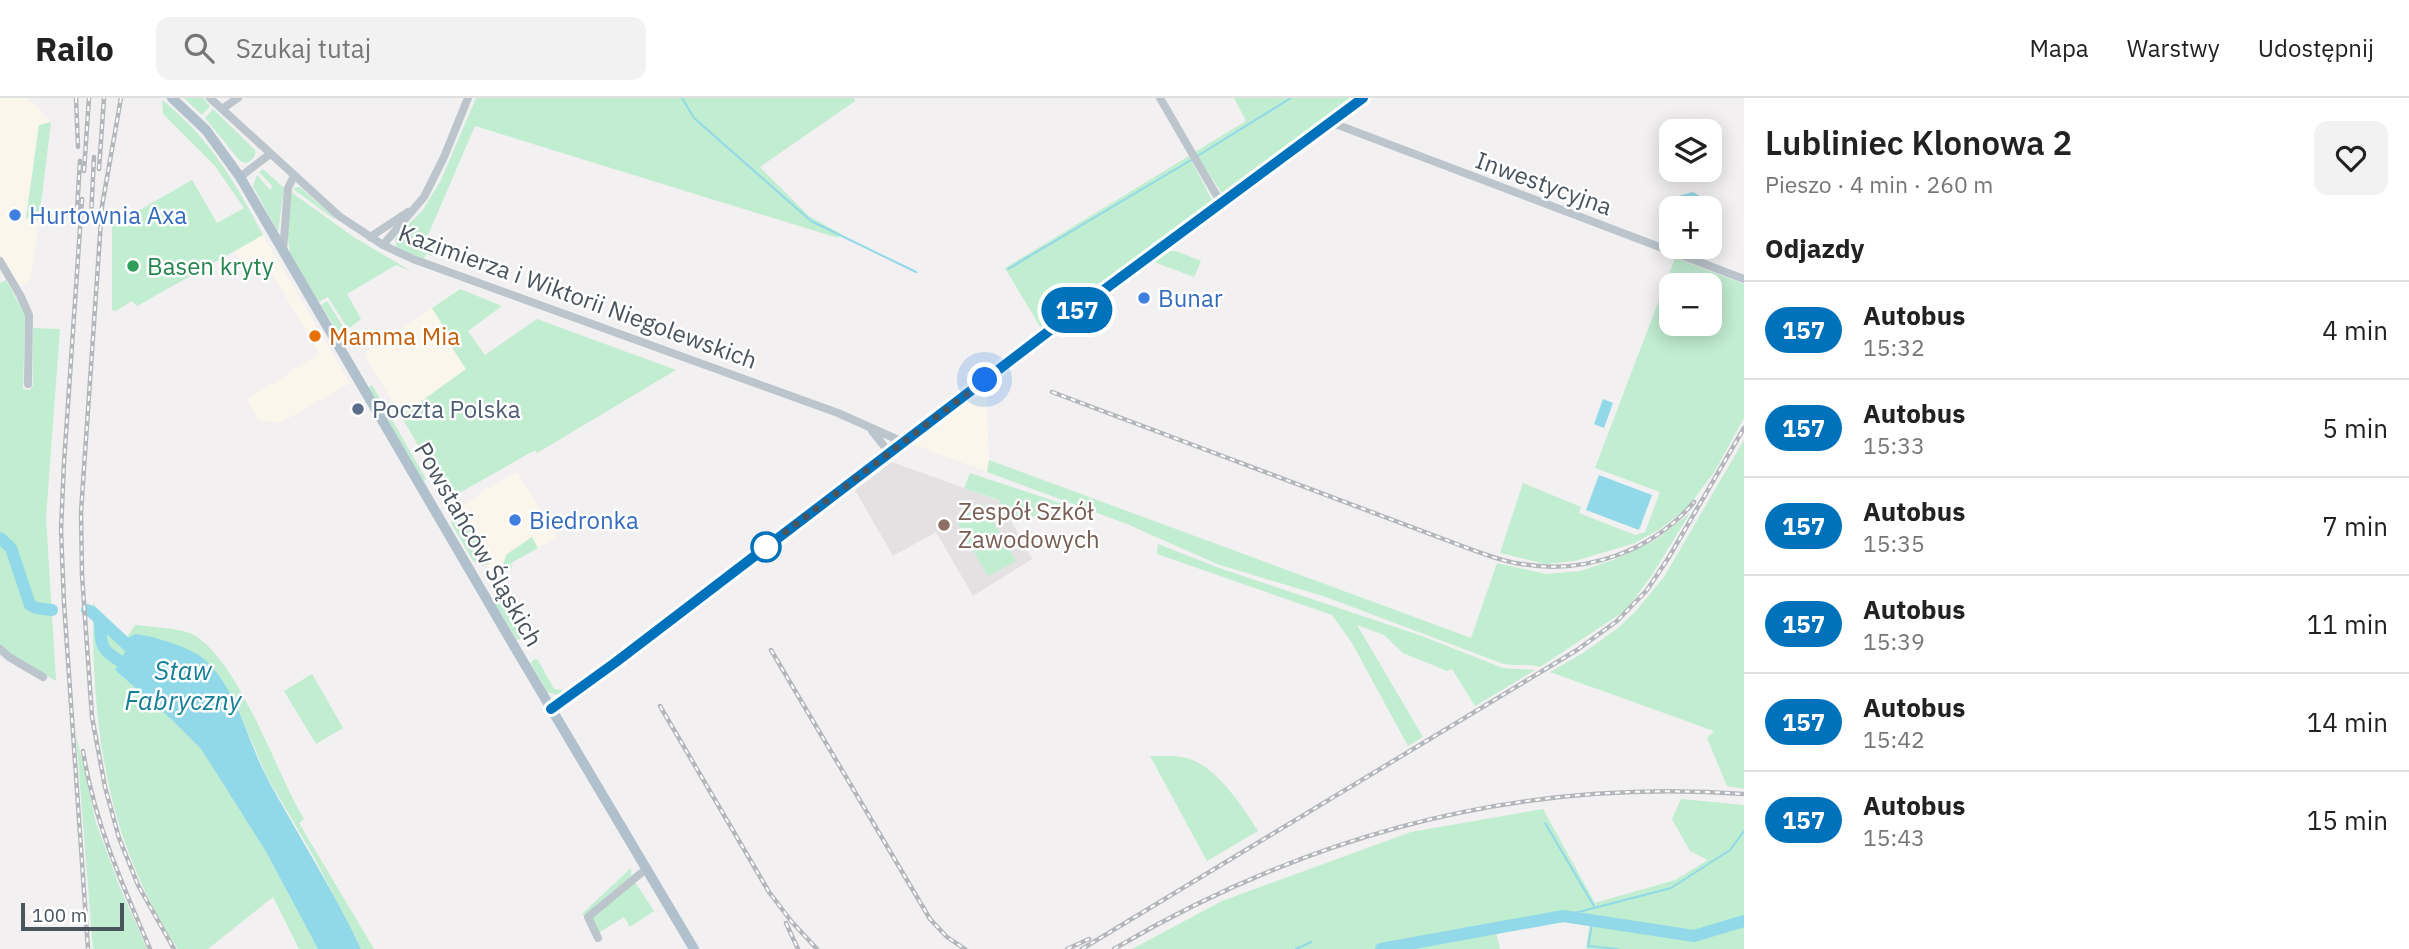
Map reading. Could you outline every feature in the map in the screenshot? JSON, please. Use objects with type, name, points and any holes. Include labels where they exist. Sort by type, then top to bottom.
[{"type":"main road","name":"Powstańców Śląskich","points":[[175,101],[219,145],[240,177],[694,949]]},
{"type":"street","name":"Kazimierza i Wiktorii Niegolewskich","points":[[209,98],[339,216],[370,237],[413,259],[838,413],[903,442]]},
{"type":"street","points":[[222,109],[238,98]]},
{"type":"street","points":[[383,244],[424,197],[468,98]]},
{"type":"street","points":[[1160,98],[1221,203]]},
{"type":"street","points":[[551,709],[1363,98]]},
{"type":"street","name":"Inwestycyjna","points":[[1330,122],[1744,279]]},
{"type":"street","points":[[240,177],[270,154]]},
{"type":"street","points":[[283,251],[288,188],[294,176]]},
{"type":"street","points":[[370,237],[413,209]]},
{"type":"street","points":[[0,261],[29,315],[28,384]]},
{"type":"street","points":[[864,425],[880,438],[890,452]]},
{"type":"street","points":[[0,649],[43,677]]},
{"type":"street","points":[[598,938],[588,917],[646,869]]},
{"type":"shaded area","points":[[0,98],[28,98],[51,122],[39,126],[26,218],[39,220],[31,279],[19,287],[0,255]]},
{"type":"shaded area","points":[[263,235],[350,383],[280,423],[258,420],[246,399],[319,354],[267,265],[248,275],[235,251]]},
{"type":"shaded area","points":[[459,289],[502,306],[468,331],[486,355],[401,416],[364,354]]},
{"type":"shaded area","points":[[986,388],[989,460],[987,472],[913,444]]},
{"type":"shaded area","name":"Zespół Szkół Zawodowych","points":[[892,462],[1000,501],[1032,559],[973,596],[936,532],[893,556],[855,490]]},
{"type":"shaded area","points":[[517,472],[557,537],[502,568],[497,583],[454,513],[479,493]]},
{"type":"green space","points":[[184,98],[203,98],[210,106],[202,115]]},
{"type":"green space","points":[[476,98],[854,98],[855,101],[760,167],[809,216],[841,234],[838,238],[475,126],[428,235],[438,240],[431,256],[426,254],[424,259],[401,250],[396,246],[395,238],[422,211],[441,180]]},
{"type":"green space","points":[[1234,98],[1355,98],[1223,195],[1195,152],[1246,121]]},
{"type":"green space","points":[[162,100],[208,145],[263,235],[137,306],[132,301],[116,311],[112,310],[112,226],[192,180],[217,223],[244,208],[215,166],[163,114]]},
{"type":"green space","points":[[213,109],[255,150],[250,161],[240,161],[205,118]]},
{"type":"green space","points":[[51,122],[39,220],[26,218],[39,125]]},
{"type":"green space","points":[[1189,156],[1212,200],[1042,330],[1005,268]]},
{"type":"green space","points":[[263,169],[284,188],[278,232],[253,186],[257,175],[270,190],[273,187],[259,172]]},
{"type":"green space","points":[[300,187],[335,218],[293,189]]},
{"type":"green space","points":[[291,192],[355,238],[411,271],[396,265],[347,294],[361,319],[348,329],[328,297],[319,302],[290,253],[287,231]]},
{"type":"green space","points":[[1170,251],[1201,261],[1194,277],[1154,262]]},
{"type":"green space","points":[[1675,259],[1715,273],[1669,273]]},
{"type":"green space","points":[[1722,276],[1744,284],[1744,418],[1715,471],[1688,507],[1660,529],[1635,543],[1575,561],[1545,564],[1500,553],[1523,483],[1581,507],[1579,513],[1635,535],[1645,532],[1660,492],[1595,468],[1659,300],[1659,336],[1722,336]]},
{"type":"green space","points":[[6,280],[25,315],[23,389],[30,390],[33,385],[33,328],[60,329],[46,517],[56,681],[10,654],[0,645],[0,283]]},
{"type":"green space","points":[[460,289],[502,306],[468,331],[485,355],[537,319],[676,370],[537,453],[535,450],[454,496],[449,488],[445,491],[401,416],[466,369],[441,331],[443,326],[432,308]]},
{"type":"green space","points":[[327,301],[345,330],[339,334],[321,305]]},
{"type":"green space","points":[[372,385],[426,479],[424,482],[368,388]]},
{"type":"green space","points":[[1744,440],[1744,789],[1727,786],[1707,738],[1714,731],[1550,672],[1583,653],[1618,628],[1636,611],[1664,577]]},
{"type":"green space","points":[[989,460],[1471,638],[1497,563],[1546,574],[1580,571],[1613,560],[1656,540],[1690,513],[1652,575],[1626,610],[1540,667],[1511,665],[1326,597],[1217,564],[1127,524],[987,472]]},
{"type":"green space","points":[[970,473],[1063,504],[1051,516],[1009,518],[999,500],[964,488]]},
{"type":"green space","points":[[983,504],[1016,561],[988,576],[956,520]]},
{"type":"green space","points":[[457,511],[461,512],[491,559],[489,564],[485,565],[454,515]]},
{"type":"green space","points":[[453,516],[484,567],[473,561],[451,523]]},
{"type":"green space","points":[[532,537],[538,548],[511,563],[512,568],[503,574],[501,596],[525,637],[517,640],[494,602],[494,596],[506,555]]},
{"type":"green space","points":[[1158,544],[1219,568],[1419,635],[1503,668],[1535,670],[1475,706],[1452,669],[1447,671],[1403,653],[1384,635],[1357,625],[1423,737],[1408,746],[1352,643],[1332,615],[1157,554]]},
{"type":"green space","points":[[93,602],[97,610],[127,637],[135,625],[174,629],[194,635],[211,649],[242,693],[304,819],[299,823],[374,949],[361,949],[314,857],[266,775],[233,697],[125,639],[123,643],[127,648],[115,670],[201,749],[265,850],[318,949],[299,949],[273,897],[208,949],[178,949],[134,866],[119,825],[108,782],[96,695]]},
{"type":"green space","points":[[534,659],[538,660],[554,689],[567,691],[558,695],[547,692],[531,663]]},
{"type":"green space","points":[[312,674],[343,728],[316,744],[284,691]]},
{"type":"green space","points":[[76,734],[96,823],[120,888],[147,949],[93,949]]},
{"type":"green space","points":[[1150,756],[1181,757],[1200,764],[1229,790],[1258,831],[1207,861]]},
{"type":"green space","points":[[1681,799],[1744,805],[1744,949],[1586,949],[1590,921],[1545,918],[1495,928],[1500,949],[1132,949],[1222,901],[1411,832],[1543,809],[1595,903],[1675,880],[1708,860],[1690,851],[1672,819]]},
{"type":"green space","points":[[631,868],[631,876],[584,916],[582,914]]},
{"type":"green space","points":[[635,882],[654,911],[630,927],[624,917],[598,933],[592,923],[593,917]]},
{"type":"water","points":[[1693,192],[1700,196],[1679,196]]},
{"type":"water","points":[[1603,399],[1613,403],[1604,428],[1594,424]]},
{"type":"water","points":[[1599,475],[1652,495],[1639,530],[1586,510]]},
{"type":"water","name":"Staw Fabryczny","points":[[135,634],[190,650],[216,671],[233,699],[266,776],[361,949],[318,949],[265,850],[201,749],[115,670],[127,648],[123,643]]},
{"type":"waterway","points":[[682,98],[694,118],[811,221],[916,272]]},
{"type":"waterway","points":[[1199,155],[1291,98]]},
{"type":"waterway","points":[[1008,269],[1191,160]]},
{"type":"waterway","points":[[0,538],[11,548],[30,605],[52,610]]},
{"type":"waterway","points":[[87,610],[136,653]]},
{"type":"waterway","points":[[100,621],[102,645],[120,661]]},
{"type":"waterway","points":[[1545,823],[1594,906]]},
{"type":"waterway","points":[[1563,916],[1671,888],[1730,850],[1744,831]]},
{"type":"waterway","points":[[1381,949],[1563,916],[1694,936],[1744,921]]},
{"type":"waterway","points":[[1593,920],[1588,946],[1618,949]]},
{"type":"waterway","points":[[1296,949],[1311,942]]},
{"type":"railway","points":[[76,98],[78,147]]},
{"type":"railway","points":[[84,171],[89,98]]},
{"type":"railway","points":[[99,169],[104,98]]},
{"type":"railway","points":[[121,98],[102,206],[81,512],[82,575],[92,717],[105,787],[119,838],[138,885],[174,949]]},
{"type":"railway","points":[[91,217],[94,157]]},
{"type":"railway","points":[[77,210],[80,161]]},
{"type":"railway","points":[[82,199],[61,530],[88,949]]},
{"type":"railway","points":[[1052,392],[1470,549],[1515,563],[1546,567],[1570,566],[1616,555],[1659,534],[1694,502]]},
{"type":"railway","points":[[1082,949],[1577,650],[1617,621],[1647,590],[1669,557],[1744,428]]},
{"type":"railway","points":[[771,650],[930,919],[947,937],[965,949]]},
{"type":"railway","points":[[660,706],[769,892],[817,949]]},
{"type":"railway","points":[[83,751],[102,827],[119,876],[150,949]]},
{"type":"railway","points":[[1114,949],[1188,909],[1263,874],[1339,845],[1417,822],[1497,806],[1578,795],[1660,791],[1744,794]]},
{"type":"railway","points":[[786,923],[798,949]]},
{"type":"railway","points":[[1067,949],[1089,939]]},
{"type":"bus line","name":"157","points":[[551,709],[1070,315],[1363,98]]},
{"type":"place","name":"Hurtownia Axa","points":[[15,215]]},
{"type":"place","name":"Basen kryty","points":[[133,266]]},
{"type":"place","name":"Bunar","points":[[1144,298]]},
{"type":"place","name":"Mamma Mia","points":[[315,336]]},
{"type":"place","name":"Poczta Polska","points":[[358,409]]},
{"type":"place","name":"Biedronka","points":[[515,520]]},
{"type":"place","name":"Zespół Szkół Zawodowych","points":[[944,525]]},
{"type":"route","points":[[766,547],[985,380]]}]
